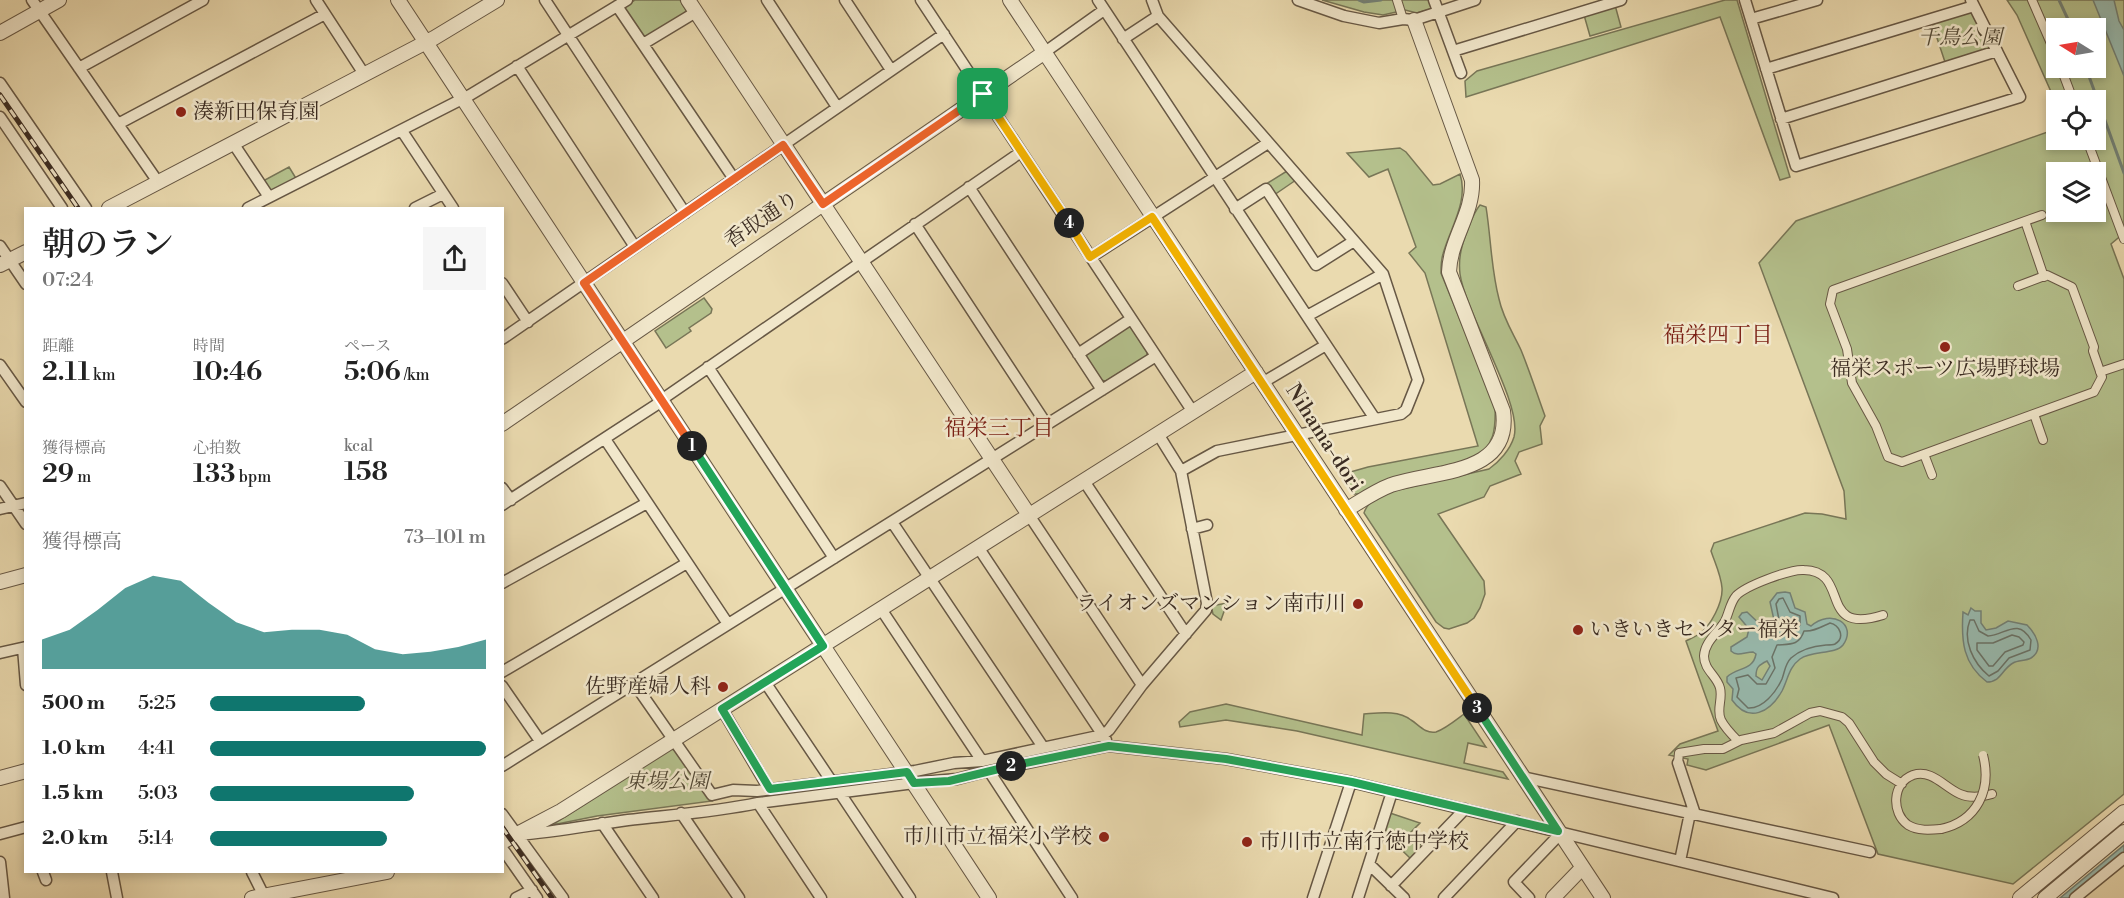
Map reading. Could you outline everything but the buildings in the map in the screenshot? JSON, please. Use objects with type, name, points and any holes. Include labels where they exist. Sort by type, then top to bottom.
[{"type":"street","points":[[0,33],[36,5],[59,0]]},
{"type":"street","points":[[79,68],[203,0]]},
{"type":"street","points":[[316,0],[364,74]]},
{"type":"street","points":[[398,0],[989,898]]},
{"type":"street","points":[[111,207],[426,42],[478,5],[497,0]]},
{"type":"street","points":[[545,0],[685,213]]},
{"type":"street","points":[[688,0],[1142,685]]},
{"type":"street","points":[[767,0],[837,107]]},
{"type":"street","points":[[845,0],[891,70]]},
{"type":"street","points":[[921,0],[1193,412]]},
{"type":"street","name":"Nihama-dori","points":[[1010,0],[1603,898]]},
{"type":"street","points":[[1152,0],[1158,16],[1383,274],[1418,380],[1406,411],[1401,414],[1217,451],[1181,471]]},
{"type":"street","points":[[1298,0],[1363,21],[1379,23],[1409,19],[1475,0]]},
{"type":"street","points":[[1346,510],[1391,485],[1478,463],[1499,445],[1505,423],[1503,411],[1449,272],[1452,253],[1470,205],[1473,191],[1472,180],[1409,19],[1397,0]]},
{"type":"street","points":[[1434,0],[1461,73]]},
{"type":"street","points":[[1745,0],[1781,119],[1796,166],[2020,97],[1973,3],[1766,69]]},
{"type":"street","points":[[1751,19],[1816,0]]},
{"type":"street","points":[[2032,0],[2046,32]]},
{"type":"street","points":[[1453,51],[1615,1]]},
{"type":"street","points":[[253,207],[463,99],[622,3],[643,44],[734,179]]},
{"type":"street","points":[[36,5],[158,182]]},
{"type":"street","points":[[1045,52],[1101,5],[1375,419]]},
{"type":"street","points":[[643,44],[696,12]]},
{"type":"street","points":[[118,124],[325,14]]},
{"type":"street","points":[[1124,39],[1158,16]]},
{"type":"street","points":[[504,338],[944,34]]},
{"type":"street","points":[[1781,119],[1997,51]]},
{"type":"street","name":"香取通り","points":[[504,423],[1045,52]]},
{"type":"street","points":[[518,66],[635,247]]},
{"type":"street","points":[[0,83],[85,207]]},
{"type":"street","points":[[0,117],[61,207]]},
{"type":"street","points":[[402,131],[452,207]]},
{"type":"street","points":[[233,143],[269,197]]},
{"type":"street","points":[[1090,257],[1269,143]]},
{"type":"street","points":[[2091,150],[2124,239]]},
{"type":"street","points":[[507,503],[605,439],[1021,152]]},
{"type":"street","points":[[969,188],[1102,390]]},
{"type":"street","points":[[1236,209],[1266,189],[1316,265],[1354,241]]},
{"type":"street","points":[[417,207],[443,194]]},
{"type":"street","points":[[2018,286],[2047,275],[2068,284],[2075,291],[2100,372],[2101,382],[2094,392],[1902,462],[1888,457],[1876,426],[1852,383],[1847,349],[1830,304],[1833,290],[2042,215]]},
{"type":"street","points":[[2025,221],[2044,277]]},
{"type":"street","points":[[915,224],[1047,425]]},
{"type":"street","points":[[0,246],[5,263],[24,282]]},
{"type":"street","points":[[5,263],[24,253]]},
{"type":"street","points":[[1307,316],[1383,274]]},
{"type":"street","points":[[504,286],[528,322]]},
{"type":"street","points":[[1078,354],[1131,319]]},
{"type":"street","points":[[504,841],[554,815],[1193,412],[1326,345]]},
{"type":"street","points":[[504,765],[1156,356]]},
{"type":"street","points":[[2100,372],[2124,364]]},
{"type":"street","points":[[0,365],[24,399]]},
{"type":"street","points":[[708,367],[834,558]]},
{"type":"street","points":[[2034,414],[2043,440]]},
{"type":"street","points":[[517,835],[840,793],[910,778],[954,763],[982,761],[1103,735],[1142,685],[1205,612],[1207,606],[1181,471],[1158,434]]},
{"type":"street","points":[[605,439],[728,624]]},
{"type":"street","points":[[1924,454],[1932,475]]},
{"type":"street","points":[[1084,481],[1186,634]]},
{"type":"street","points":[[0,486],[24,521]]},
{"type":"street","points":[[0,509],[24,503]]},
{"type":"street","points":[[504,582],[647,503]]},
{"type":"street","points":[[892,522],[1043,747]]},
{"type":"street","points":[[1192,528],[1207,525]]},
{"type":"street","points":[[978,547],[1109,746]]},
{"type":"street","points":[[504,671],[687,563]]},
{"type":"street","points":[[1738,741],[1720,719],[1721,690],[1706,667],[1704,659],[1708,643],[1725,621],[1737,595],[1746,589],[1789,572],[1805,570],[1824,576],[1846,615],[1860,620],[1883,615]]},
{"type":"street","points":[[0,582],[24,576]]},
{"type":"street","points":[[882,609],[982,761]]},
{"type":"street","points":[[0,653],[24,647]]},
{"type":"street","points":[[765,682],[832,782]]},
{"type":"street","points":[[634,683],[712,795],[733,790],[770,789],[832,782],[910,778],[949,781],[1109,746],[1226,759],[1352,782],[1831,898]]},
{"type":"street","points":[[504,689],[540,741]]},
{"type":"street","points":[[722,709],[770,789]]},
{"type":"street","points":[[1680,861],[1693,813],[1678,763],[1679,753],[1723,749],[1738,741],[1774,733],[1810,712],[1831,712],[1849,723],[1874,762],[1886,774],[1902,784]]},
{"type":"street","points":[[1983,755],[1986,781],[1980,800],[1959,823],[1941,829],[1916,828],[1902,819],[1896,807],[1895,800],[1902,784],[1915,774],[1935,777],[1964,795],[1971,796],[1992,794]]},
{"type":"street","points":[[989,771],[1072,898]]},
{"type":"street","points":[[0,778],[24,772]]},
{"type":"street","points":[[1522,777],[1870,852]]},
{"type":"street","points":[[1313,898],[1352,782]]},
{"type":"street","points":[[1358,898],[1392,792]]},
{"type":"street","points":[[840,793],[910,898]]},
{"type":"street","points":[[758,803],[821,898]]},
{"type":"street","points":[[1391,886],[1465,809]]},
{"type":"street","points":[[2020,898],[2124,812]]},
{"type":"street","points":[[681,813],[739,898]]},
{"type":"street","points":[[504,817],[563,898]]},
{"type":"street","points":[[1444,898],[1517,821]]},
{"type":"street","points":[[602,823],[653,898]]},
{"type":"street","points":[[0,834],[24,828]]},
{"type":"street","points":[[1530,898],[1514,882],[1559,832]]},
{"type":"street","points":[[2045,898],[2122,844]]},
{"type":"street","points":[[2075,898],[2122,844]]},
{"type":"street","points":[[504,851],[535,894],[516,898]]},
{"type":"street","points":[[0,862],[4,898]]},
{"type":"street","points":[[1369,864],[1404,898]]},
{"type":"street","points":[[1553,898],[1582,868]]},
{"type":"street","points":[[112,873],[117,898]]},
{"type":"street","points":[[252,873],[260,897],[382,873]]},
{"type":"green space","points":[[635,0],[680,0],[686,10],[685,14],[646,38],[642,37],[624,10],[626,5]]},
{"type":"green space","points":[[1322,0],[1431,0],[1434,8],[1417,13],[1405,10],[1383,15]]},
{"type":"green space","points":[[1725,0],[1737,0],[1790,177],[1780,180],[1720,17],[1466,97],[1465,81],[1477,71]]},
{"type":"green space","points":[[2007,0],[2124,0],[2124,233],[2111,244],[2124,279],[2124,794],[2013,884],[1878,854],[1829,725],[1706,770],[1687,765],[1688,759],[1669,755],[1680,744],[1718,731],[1686,641],[1699,634],[1708,625],[1721,600],[1721,583],[1711,551],[1714,543],[1805,513],[1846,519],[1844,491],[1759,263],[1796,221],[2046,133],[2046,150],[2106,150],[2106,90],[2050,90],[2017,15]]},
{"type":"green space","points":[[1615,5],[1621,27],[1590,36],[1584,15]]},
{"type":"green space","name":"千鳥公園","points":[[1969,12],[1974,13],[1990,45],[1988,51],[1946,65],[1932,23]]},
{"type":"green space","points":[[1400,148],[1406,152],[1433,185],[1460,174],[1462,194],[1458,214],[1442,256],[1441,273],[1495,405],[1495,422],[1490,443],[1472,459],[1400,477],[1354,494],[1340,475],[1368,467],[1478,446],[1425,273],[1409,253],[1416,247],[1388,169],[1369,177],[1347,153]]},
{"type":"green space","points":[[289,167],[297,180],[274,191],[269,190],[263,181]]},
{"type":"green space","points":[[1287,171],[1296,180],[1274,195],[1266,184]]},
{"type":"green space","points":[[1480,205],[1486,207],[1494,276],[1501,306],[1521,350],[1545,416],[1540,426],[1542,444],[1519,452],[1515,461],[1521,474],[1490,486],[1484,497],[1438,514],[1484,581],[1485,594],[1474,618],[1449,629],[1436,622],[1364,513],[1372,502],[1393,491],[1489,469],[1504,455],[1514,437],[1515,422],[1510,403],[1472,312],[1460,274],[1462,245]]},
{"type":"green space","points":[[704,298],[712,309],[711,313],[689,328],[691,331],[666,348],[655,331]]},
{"type":"green space","points":[[1126,326],[1131,327],[1147,352],[1147,356],[1106,381],[1100,380],[1085,356],[1086,353]]},
{"type":"green space","points":[[1227,603],[1221,620],[1213,614],[1211,606]]},
{"type":"green space","points":[[1226,704],[1362,735],[1364,714],[1400,715],[1425,730],[1436,732],[1464,714],[1486,747],[1468,743],[1464,763],[1503,772],[1508,779],[1297,731],[1226,720],[1180,727],[1179,722],[1190,712]]},
{"type":"green space","name":"東場公園","points":[[671,749],[675,750],[712,801],[597,816],[552,825]]},
{"type":"green space","points":[[1390,813],[1420,823],[1410,833],[1423,847],[1411,859],[1383,832]]},
{"type":"water","points":[[2093,0],[2114,0],[2119,21],[2124,30],[2124,76],[2106,32],[2106,18],[2100,18]]},
{"type":"water","points":[[1777,593],[1790,593],[1795,608],[1805,612],[1807,624],[1811,626],[1827,618],[1834,619],[1845,625],[1847,637],[1843,645],[1835,650],[1811,654],[1800,659],[1793,666],[1782,691],[1772,705],[1759,712],[1745,712],[1732,700],[1733,689],[1727,682],[1727,677],[1752,663],[1756,654],[1753,652],[1736,654],[1731,651],[1731,647],[1747,637],[1749,629],[1739,617],[1742,613],[1747,612],[1763,627],[1768,629],[1772,627],[1774,620],[1770,602]],"holes":[[[1767,661],[1770,666],[1762,680],[1756,676],[1757,668],[1762,664]]]},
{"type":"water","points":[[1971,608],[1981,611],[1981,623],[1986,630],[1996,628],[2008,621],[2027,625],[2037,641],[2035,654],[2029,659],[2013,663],[1998,678],[1987,682],[1968,660],[1963,642],[1963,612],[1968,615]]},
{"type":"water","points":[[2124,845],[2124,854],[2071,898],[2060,898]]},
{"type":"waterway","points":[[1359,0],[1364,2],[1381,0]]},
{"type":"waterway","points":[[2059,0],[2067,18]]},
{"type":"waterway","points":[[2090,78],[2124,173]]},
{"type":"railway","points":[[0,95],[77,207]]},
{"type":"railway","points":[[504,830],[552,898]]},
{"type":"place","name":"湊新田保育園","points":[[181,112]]},
{"type":"place","name":"福栄スポーツ広場野球場","points":[[1945,347]]},
{"type":"place","name":"ライオンズマンション南市川","points":[[1358,604]]},
{"type":"place","name":"いきいきセンター福栄","points":[[1578,630]]},
{"type":"place","name":"佐野産婦人科","points":[[723,687]]},
{"type":"place","name":"市川市立福栄小学校","points":[[1104,837]]},
{"type":"place","name":"市川市立南行徳中学校","points":[[1247,842]]},
{"type":"district","name":"福栄四丁目","points":[[1718,335]]},
{"type":"district","name":"福栄三丁目","points":[[999,428]]},
{"type":"route","points":[[983,94],[1090,257],[1152,217],[1558,831],[1331,778],[1226,759],[1109,746],[949,781],[914,783],[907,772],[770,789],[722,709],[823,646],[584,283],[783,145],[823,204],[983,94]]}]
